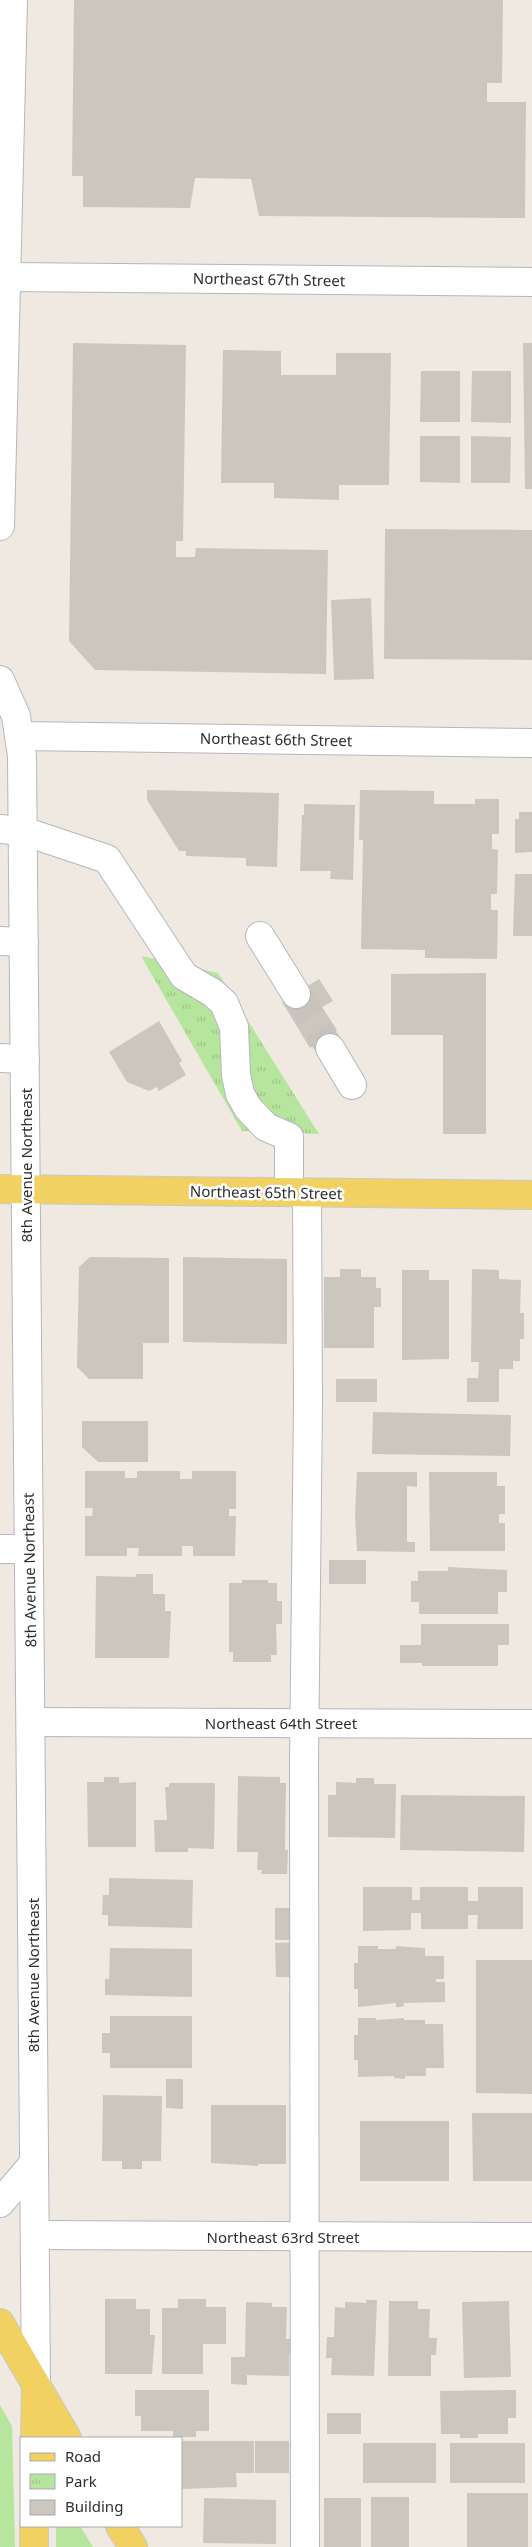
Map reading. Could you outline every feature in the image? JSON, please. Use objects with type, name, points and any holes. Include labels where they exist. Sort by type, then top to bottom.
[{"type":"main road","name":"Northeast 65th Street","points":[[13,1189],[532,1195]]},
{"type":"main road","points":[[0,2324],[66,2437]]},
{"type":"main road","name":"8th Avenue Northeast","points":[[36,2386],[36,2437]]},
{"type":"main road","points":[[34,2527],[34,2547]]},
{"type":"main road","points":[[121,2527],[133,2547]]},
{"type":"street","points":[[0,526],[13,0]]},
{"type":"street","name":"Northeast 67th Street","points":[[7,277],[532,282]]},
{"type":"street","name":"8th Avenue Northeast","points":[[6,691],[20,736],[11,830],[13,1189],[29,1549],[36,2386]]},
{"type":"street","name":"Northeast 66th Street","points":[[20,736],[532,742]]},
{"type":"street","points":[[11,830],[107,859],[184,976],[214,992],[224,1003],[230,1015],[235,1037],[238,1086],[248,1108],[266,1128],[289,1137],[298,1192],[308,1412],[304,1723],[305,2547]]},
{"type":"street","points":[[260,936],[296,994]]},
{"type":"street","points":[[330,1048],[352,1085]]},
{"type":"street","points":[[0,1549],[29,1549]]},
{"type":"street","name":"Northeast 64th Street","points":[[31,1722],[532,1724]]},
{"type":"street","points":[[0,2203],[34,2163]]},
{"type":"street","name":"Northeast 63rd Street","points":[[35,2235],[532,2237]]},
{"type":"green space","points":[[141,956],[218,973],[319,1134],[242,1131]]},
{"type":"green space","points":[[0,2405],[12,2426],[15,2547],[0,2547]]},
{"type":"green space","points":[[56,2527],[81,2527],[93,2547],[56,2547]]},
{"type":"building","points":[[74,0],[503,0],[502,83],[487,83],[487,102],[526,102],[525,218],[259,216],[251,179],[195,178],[190,208],[83,207],[83,176],[72,176]]},
{"type":"building","points":[[73,343],[186,345],[183,541],[176,541],[176,557],[195,557],[196,548],[328,550],[326,674],[95,670],[69,641]]},
{"type":"building","points":[[523,343],[532,343],[532,489],[525,489]]},
{"type":"building","points":[[223,350],[281,351],[281,375],[336,375],[336,353],[391,353],[389,485],[339,485],[339,500],[274,498],[274,483],[221,483]]},
{"type":"building","points":[[421,371],[460,371],[460,422],[420,422]]},
{"type":"building","points":[[472,371],[511,371],[511,423],[471,422]]},
{"type":"building","points":[[420,436],[460,436],[460,483],[420,482]]},
{"type":"building","points":[[471,436],[511,437],[510,483],[471,483]]},
{"type":"building","points":[[385,529],[532,530],[532,660],[384,659]]},
{"type":"building","points":[[371,598],[374,679],[334,680],[331,600]]},
{"type":"building","points":[[147,790],[279,793],[277,867],[246,866],[246,858],[186,856],[186,851],[179,851],[147,800]]},
{"type":"building","points":[[360,790],[434,791],[434,804],[475,804],[475,799],[499,799],[499,834],[492,834],[492,849],[498,850],[497,894],[491,894],[491,910],[498,910],[497,959],[425,958],[425,950],[361,949],[363,840],[359,840]]},
{"type":"building","points":[[304,804],[355,805],[353,880],[330,879],[331,871],[300,871]]},
{"type":"building","points":[[519,812],[532,812],[532,852],[515,853],[515,819],[519,819]]},
{"type":"building","points":[[515,874],[532,874],[532,936],[513,936]]},
{"type":"building","points":[[486,973],[486,1134],[443,1134],[443,1035],[391,1035],[391,974]]},
{"type":"building","points":[[319,979],[333,1001],[322,1007],[337,1030],[330,1035],[322,1053],[316,1044],[310,1048],[282,1002]]},
{"type":"building","points":[[159,1021],[182,1061],[179,1063],[186,1075],[159,1091],[157,1087],[149,1091],[127,1082],[109,1052]]},
{"type":"building","points":[[90,1257],[169,1258],[169,1343],[143,1343],[143,1379],[89,1379],[77,1367],[79,1267]]},
{"type":"building","points":[[183,1257],[287,1259],[287,1344],[183,1342]]},
{"type":"building","points":[[340,1269],[361,1269],[361,1277],[376,1277],[376,1288],[381,1288],[381,1307],[374,1307],[374,1348],[324,1348],[324,1277],[340,1277]]},
{"type":"building","points":[[472,1269],[499,1270],[499,1279],[521,1280],[520,1313],[524,1313],[524,1339],[520,1339],[520,1361],[513,1361],[513,1369],[499,1369],[499,1402],[467,1402],[467,1378],[478,1378],[479,1362],[471,1362]]},
{"type":"building","points":[[402,1270],[429,1270],[429,1280],[449,1280],[449,1359],[402,1360]]},
{"type":"building","points":[[336,1379],[377,1379],[377,1402],[336,1402]]},
{"type":"building","points":[[373,1412],[511,1415],[510,1456],[372,1454]]},
{"type":"building","points":[[82,1421],[148,1421],[148,1462],[98,1462],[82,1447]]},
{"type":"building","points":[[85,1471],[125,1471],[125,1478],[137,1478],[137,1471],[180,1471],[180,1479],[192,1479],[192,1471],[236,1471],[236,1509],[229,1509],[229,1516],[236,1516],[235,1556],[193,1556],[193,1546],[182,1546],[182,1556],[138,1556],[139,1548],[127,1548],[127,1556],[85,1556],[85,1516],[92,1516],[93,1508],[85,1508]]},
{"type":"building","points":[[357,1472],[417,1472],[417,1487],[407,1486],[407,1542],[415,1542],[415,1552],[357,1551],[355,1514]]},
{"type":"building","points":[[429,1472],[497,1472],[497,1486],[505,1486],[505,1514],[499,1514],[499,1523],[505,1523],[505,1551],[430,1551]]},
{"type":"building","points":[[329,1560],[366,1560],[366,1584],[329,1584]]},
{"type":"building","points":[[448,1567],[507,1570],[507,1592],[498,1592],[498,1614],[419,1614],[419,1602],[411,1602],[411,1581],[418,1581],[418,1571],[448,1571]]},
{"type":"building","points":[[136,1574],[153,1574],[153,1594],[165,1594],[165,1611],[171,1611],[169,1658],[95,1658],[96,1576],[136,1577]]},
{"type":"building","points":[[242,1580],[268,1580],[268,1583],[277,1583],[277,1601],[282,1601],[282,1624],[276,1624],[277,1655],[271,1655],[271,1662],[233,1662],[233,1652],[229,1652],[229,1583],[242,1583]]},
{"type":"building","points":[[421,1624],[509,1624],[509,1645],[498,1645],[498,1666],[422,1666],[422,1663],[400,1663],[400,1645],[421,1645]]},
{"type":"building","points":[[238,1776],[280,1777],[280,1783],[286,1783],[285,1850],[288,1850],[287,1874],[261,1874],[262,1870],[257,1870],[258,1852],[237,1852]]},
{"type":"building","points":[[104,1777],[119,1777],[119,1783],[136,1782],[136,1847],[88,1847],[87,1782],[104,1782]]},
{"type":"building","points":[[356,1778],[374,1778],[374,1784],[396,1784],[395,1838],[328,1837],[328,1795],[336,1795],[336,1782],[356,1783]]},
{"type":"building","points":[[169,1783],[215,1783],[214,1849],[188,1848],[188,1852],[155,1852],[154,1820],[167,1820],[165,1787],[169,1787]]},
{"type":"building","points":[[401,1795],[525,1796],[524,1852],[400,1850]]},
{"type":"building","points":[[109,1878],[193,1880],[192,1928],[108,1926],[108,1915],[102,1915],[103,1895],[109,1895]]},
{"type":"building","points":[[363,1887],[412,1887],[412,1900],[420,1900],[420,1887],[468,1887],[468,1901],[478,1901],[478,1887],[523,1887],[523,1929],[477,1929],[478,1915],[468,1915],[468,1929],[421,1929],[421,1913],[411,1913],[411,1930],[363,1931]]},
{"type":"building","points":[[275,1908],[297,1908],[297,1940],[275,1940]]},
{"type":"building","points":[[297,1942],[297,1977],[276,1977],[275,1943]]},
{"type":"building","points":[[358,1946],[378,1946],[378,1949],[396,1949],[396,1946],[425,1948],[425,1956],[444,1956],[444,1979],[436,1979],[436,1982],[445,1982],[445,2002],[404,2003],[404,2006],[400,2007],[396,2007],[396,2003],[358,2007],[358,1989],[354,1989],[354,1963],[358,1963]]},
{"type":"building","points":[[110,1948],[192,1949],[192,1997],[105,1995],[105,1979],[109,1979]]},
{"type":"building","points":[[476,1960],[532,1960],[532,2094],[476,2093]]},
{"type":"building","points":[[110,2016],[192,2016],[192,2068],[110,2068],[110,2053],[102,2053],[102,2033],[110,2033]]},
{"type":"building","points":[[358,2018],[376,2018],[376,2020],[404,2018],[404,2020],[425,2020],[425,2024],[443,2024],[444,2068],[426,2068],[426,2076],[405,2076],[405,2079],[394,2078],[394,2076],[358,2077],[358,2060],[354,2060],[354,2035],[358,2035]]},
{"type":"building","points":[[166,2079],[183,2079],[183,2109],[166,2108]]},
{"type":"building","points":[[103,2095],[162,2096],[161,2161],[142,2161],[142,2169],[122,2169],[122,2161],[102,2161]]},
{"type":"building","points":[[211,2105],[286,2105],[286,2164],[258,2164],[258,2166],[211,2163]]},
{"type":"building","points":[[472,2113],[532,2113],[532,2181],[473,2181]]},
{"type":"building","points":[[360,2121],[449,2121],[449,2181],[360,2181]]},
{"type":"building","points":[[105,2299],[136,2299],[136,2309],[150,2309],[150,2335],[155,2335],[152,2374],[105,2374]]},
{"type":"building","points":[[178,2299],[206,2299],[206,2307],[226,2307],[226,2344],[203,2344],[203,2374],[162,2374],[162,2308],[178,2308]]},
{"type":"building","points":[[366,2300],[377,2300],[374,2376],[331,2375],[332,2358],[326,2358],[327,2337],[334,2337],[335,2307],[345,2308],[345,2302],[366,2303]]},
{"type":"building","points":[[389,2301],[418,2301],[418,2309],[430,2309],[429,2338],[437,2338],[436,2355],[431,2355],[431,2376],[388,2376]]},
{"type":"building","points":[[509,2301],[511,2377],[464,2378],[462,2302]]},
{"type":"building","points":[[246,2302],[272,2303],[272,2307],[287,2307],[286,2339],[294,2339],[294,2354],[289,2354],[289,2376],[247,2375],[247,2385],[231,2384],[231,2357],[245,2357]]},
{"type":"building","points":[[135,2390],[209,2390],[209,2431],[196,2431],[196,2437],[173,2437],[173,2431],[141,2431],[141,2416],[135,2416]]},
{"type":"building","points":[[516,2390],[516,2418],[508,2418],[508,2434],[478,2434],[478,2438],[460,2438],[460,2434],[441,2434],[440,2391]]},
{"type":"building","points":[[327,2413],[361,2413],[361,2434],[327,2434]]},
{"type":"building","points":[[182,2441],[254,2441],[254,2473],[236,2473],[237,2487],[182,2489]]},
{"type":"building","points":[[255,2441],[289,2441],[289,2473],[255,2473]]},
{"type":"building","points":[[363,2443],[436,2443],[436,2483],[363,2483]]},
{"type":"building","points":[[450,2443],[525,2443],[525,2483],[450,2483]]},
{"type":"building","points":[[467,2493],[528,2493],[528,2547],[467,2547]]},
{"type":"building","points":[[371,2497],[409,2497],[409,2547],[371,2547]]},
{"type":"building","points":[[204,2498],[276,2500],[276,2544],[203,2543]]},
{"type":"building","points":[[324,2498],[361,2498],[361,2547],[324,2547]]},
{"type":"tunnel","points":[[296,994],[330,1048]]}]
